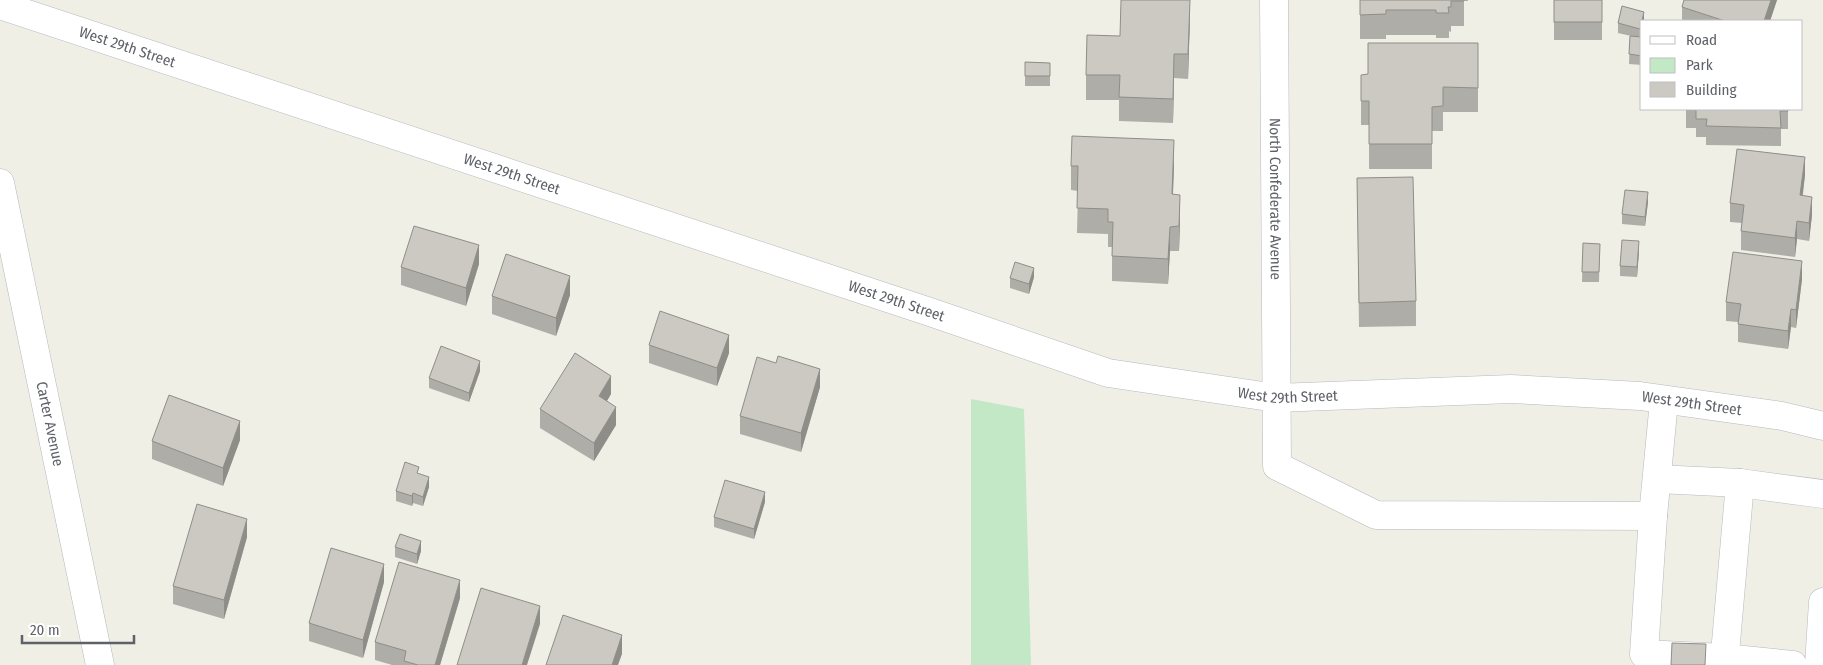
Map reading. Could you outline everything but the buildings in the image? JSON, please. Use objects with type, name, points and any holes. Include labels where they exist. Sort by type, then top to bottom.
[{"type":"street","name":"North Confederate Avenue","points":[[1274,0],[1277,466],[1376,515],[1653,516]]},
{"type":"street","name":"West 29th Street","points":[[1,10],[930,312],[1108,374],[1276,398],[1511,388],[1640,396],[1664,401],[1782,416],[1823,426]]},
{"type":"street","name":"Carter Avenue","points":[[0,183],[100,665]]},
{"type":"street","points":[[1664,401],[1640,659],[1793,665]]},
{"type":"street","points":[[1657,479],[1740,483],[1823,494]]},
{"type":"street","points":[[1724,662],[1740,483]]},
{"type":"street","points":[[1819,665],[1823,602]]},
{"type":"green space","points":[[971,399],[1024,409],[1031,665],[971,665]]}]
